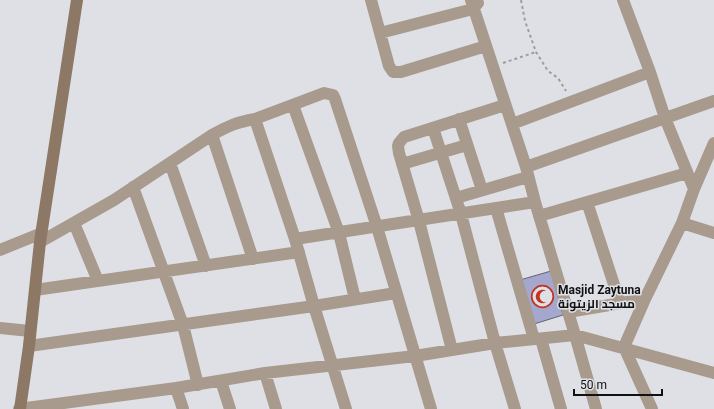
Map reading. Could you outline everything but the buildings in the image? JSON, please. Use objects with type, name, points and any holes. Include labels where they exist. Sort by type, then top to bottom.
[{"type":"street","points":[[76,0],[41,237],[29,346],[19,409],[102,404],[176,388],[265,373],[415,356],[495,343],[575,335],[624,347],[714,373]]},
{"type":"street","points":[[371,0],[389,66],[393,72],[401,72],[486,46]]},
{"type":"street","points":[[623,0],[650,72],[665,118],[694,189]]},
{"type":"street","points":[[380,33],[475,3],[486,46],[527,172],[596,409]]},
{"type":"street","points":[[512,124],[650,72]]},
{"type":"street","points":[[0,250],[41,237],[74,223],[114,200],[229,126],[241,121],[255,119],[324,93],[333,95],[377,227],[431,409]]},
{"type":"street","points":[[456,198],[482,190],[665,118],[714,101]]},
{"type":"street","points":[[293,105],[339,233],[356,299]]},
{"type":"street","points":[[452,350],[398,146],[404,137],[505,105]]},
{"type":"street","points":[[255,119],[295,239],[346,409]]},
{"type":"street","points":[[460,119],[482,190]]},
{"type":"street","points":[[433,128],[461,214],[495,343],[515,409]]},
{"type":"street","points":[[212,136],[253,259]]},
{"type":"street","points":[[652,409],[624,347],[645,299],[682,223],[694,189],[714,143]]},
{"type":"street","points":[[402,164],[467,144]]},
{"type":"street","points":[[170,163],[206,266]]},
{"type":"street","points":[[539,216],[687,173]]},
{"type":"street","points":[[134,187],[183,325],[198,385]]},
{"type":"street","points":[[295,239],[535,202]]},
{"type":"street","points":[[587,202],[620,303]]},
{"type":"street","points":[[496,208],[537,339],[561,409]]},
{"type":"street","points":[[74,223],[98,281]]},
{"type":"street","points":[[682,223],[714,233]]},
{"type":"street","points":[[35,290],[299,252]]},
{"type":"street","points":[[29,346],[314,306],[396,292]]},
{"type":"street","points":[[568,312],[645,299]]},
{"type":"street","points":[[0,328],[30,331]]},
{"type":"street","points":[[265,373],[276,409]]},
{"type":"street","points":[[221,381],[230,409]]},
{"type":"street","points":[[176,388],[183,409]]},
{"type":"path","points":[[521,0],[525,21],[536,52],[548,71],[558,78],[573,101]]},
{"type":"path","points":[[492,66],[536,52]]},
{"type":"place","name":"Masjid Zaytuna مسجد الزيتونة","points":[[542,297]]}]
